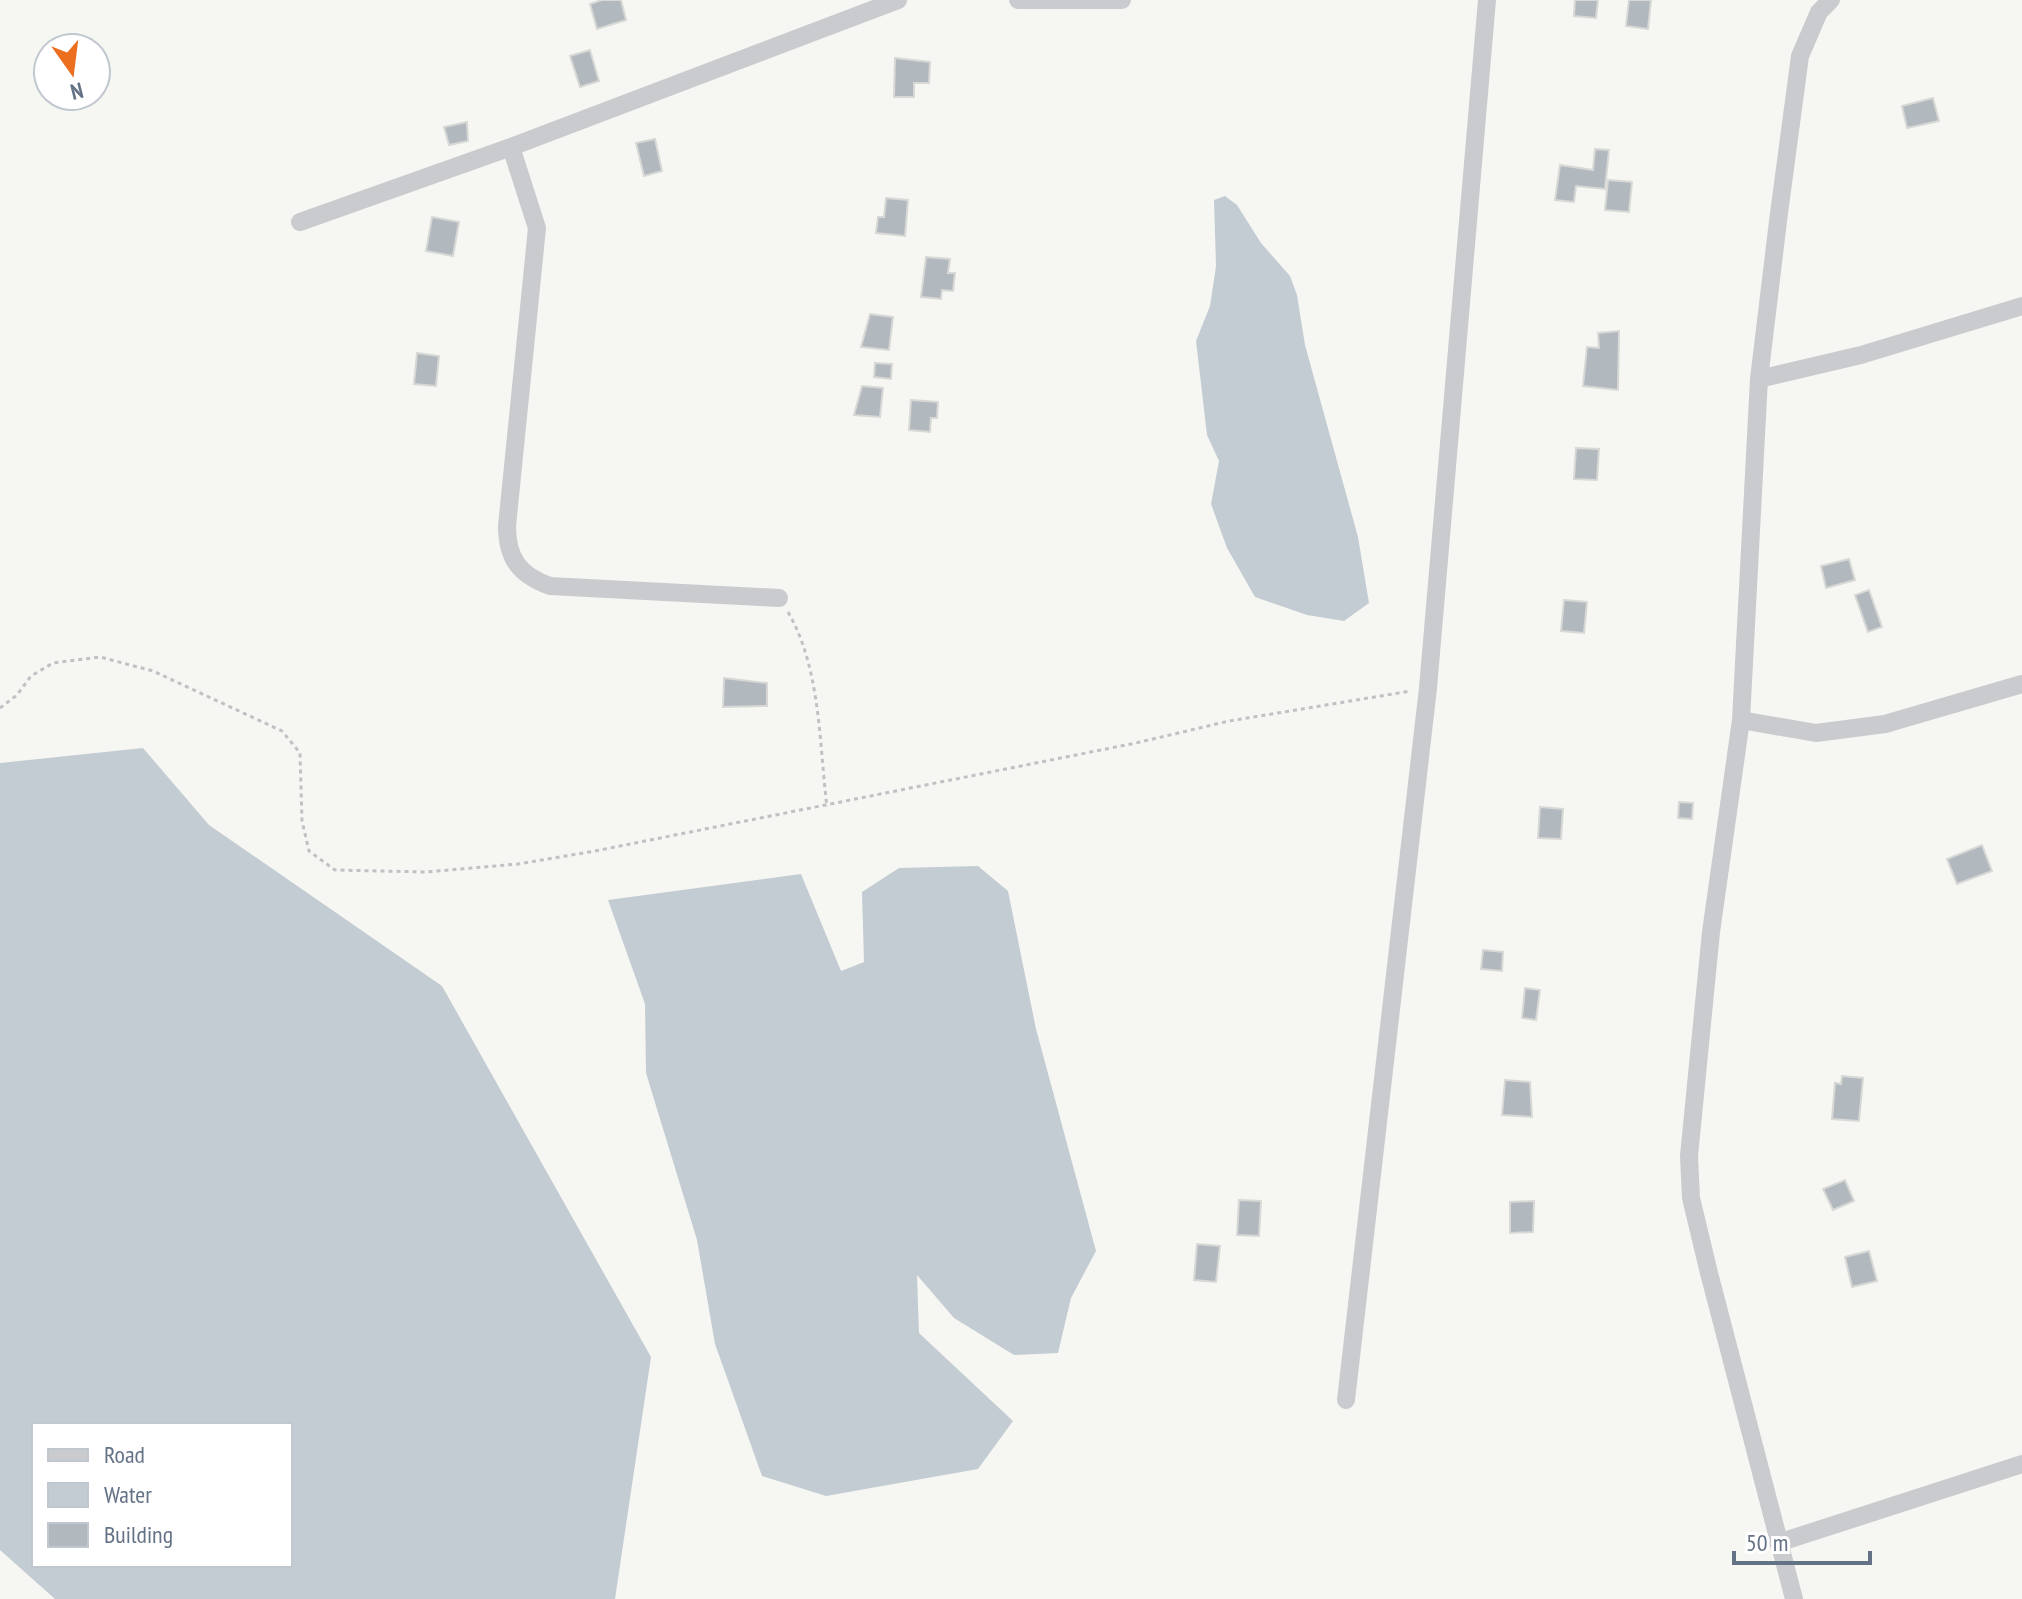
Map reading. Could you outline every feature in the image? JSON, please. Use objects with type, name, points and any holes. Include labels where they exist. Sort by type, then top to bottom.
[{"type":"street","points":[[300,222],[511,147],[898,0]]},
{"type":"street","points":[[1018,0],[1122,0]]},
{"type":"street","points":[[1346,1400],[1428,688],[1487,0]]},
{"type":"street","points":[[1794,1599],[1691,1198],[1689,1156],[1711,932],[1741,720],[1759,379],[1800,56],[1819,12],[1831,0]]},
{"type":"street","points":[[511,147],[537,228],[507,526],[507,546],[513,560],[533,580],[550,586],[779,598]]},
{"type":"street","points":[[1759,379],[1861,355],[2022,306]]},
{"type":"street","points":[[1741,720],[1816,733],[1885,724],[2022,684]]},
{"type":"street","points":[[1778,1543],[2022,1464]]},
{"type":"path","points":[[779,598],[796,627],[806,656],[827,807]]},
{"type":"path","points":[[0,708],[17,695],[31,676],[53,663],[100,657],[153,671],[282,731],[300,753],[302,821],[309,851],[335,870],[354,873],[518,864],[827,807],[1229,721],[1428,688]]},
{"type":"water","points":[[1225,196],[1237,205],[1261,243],[1290,276],[1297,295],[1305,345],[1358,537],[1369,603],[1344,621],[1307,615],[1255,597],[1227,548],[1211,504],[1219,461],[1207,435],[1196,341],[1210,306],[1216,266],[1214,200]]},
{"type":"water","points":[[143,748],[209,825],[442,986],[651,1357],[615,1599],[55,1599],[0,1550],[0,763]]},
{"type":"water","points":[[978,866],[1008,891],[1036,1029],[1096,1251],[1071,1298],[1058,1353],[1014,1355],[954,1318],[917,1275],[919,1333],[1013,1421],[978,1469],[826,1496],[762,1476],[715,1344],[697,1240],[646,1073],[645,1004],[608,900],[801,874],[841,971],[864,962],[862,892],[899,868]]},
{"type":"building","points":[[602,0],[621,0],[626,20],[597,29],[590,4]]},
{"type":"building","points":[[1575,0],[1598,0],[1596,18],[1574,16]]},
{"type":"building","points":[[1629,0],[1651,0],[1648,29],[1626,26]]},
{"type":"building","points":[[590,50],[599,81],[580,87],[570,56]]},
{"type":"building","points":[[895,58],[930,62],[929,83],[914,83],[914,97],[894,97]]},
{"type":"building","points":[[1933,98],[1939,121],[1907,128],[1902,106]]},
{"type":"building","points":[[467,122],[468,141],[449,145],[444,127]]},
{"type":"building","points":[[655,139],[662,171],[644,176],[636,143]]},
{"type":"building","points":[[1595,149],[1609,150],[1605,189],[1576,186],[1574,202],[1555,200],[1560,165],[1593,170]]},
{"type":"building","points":[[1608,180],[1632,182],[1629,212],[1605,210]]},
{"type":"building","points":[[886,198],[908,200],[905,236],[876,233],[878,217],[884,217]]},
{"type":"building","points":[[432,217],[459,222],[453,256],[426,251]]},
{"type":"building","points":[[926,257],[950,259],[948,273],[955,273],[953,291],[942,290],[941,299],[921,297]]},
{"type":"building","points":[[870,314],[893,317],[889,350],[861,347]]},
{"type":"building","points":[[1619,331],[1618,390],[1583,386],[1587,347],[1599,348],[1598,333]]},
{"type":"building","points":[[417,353],[439,356],[436,386],[414,384]]},
{"type":"building","points":[[875,363],[892,364],[891,379],[874,377]]},
{"type":"building","points":[[862,386],[883,388],[880,417],[854,415]]},
{"type":"building","points":[[911,400],[938,402],[937,418],[931,418],[930,432],[909,430]]},
{"type":"building","points":[[1576,448],[1599,449],[1597,480],[1574,479]]},
{"type":"building","points":[[1849,559],[1855,580],[1826,588],[1821,566]]},
{"type":"building","points":[[1869,590],[1882,627],[1868,632],[1855,595]]},
{"type":"building","points":[[1564,600],[1587,602],[1584,633],[1561,631]]},
{"type":"building","points":[[724,678],[767,683],[767,706],[723,707]]},
{"type":"building","points":[[1679,802],[1693,803],[1692,819],[1678,818]]},
{"type":"building","points":[[1540,807],[1563,809],[1561,839],[1538,838]]},
{"type":"building","points":[[1982,845],[1992,871],[1957,884],[1947,859]]},
{"type":"building","points":[[1483,950],[1503,952],[1502,971],[1481,969]]},
{"type":"building","points":[[1525,988],[1540,990],[1536,1020],[1522,1018]]},
{"type":"building","points":[[1842,1076],[1863,1078],[1859,1121],[1832,1119],[1835,1083],[1841,1084]]},
{"type":"building","points":[[1505,1080],[1530,1082],[1532,1117],[1502,1115]]},
{"type":"building","points":[[1845,1180],[1854,1201],[1833,1210],[1823,1189]]},
{"type":"building","points":[[1239,1200],[1261,1201],[1259,1236],[1237,1235]]},
{"type":"building","points":[[1534,1201],[1533,1232],[1510,1233],[1510,1202]]},
{"type":"building","points":[[1197,1244],[1220,1246],[1216,1282],[1194,1280]]},
{"type":"building","points":[[1869,1251],[1877,1281],[1852,1287],[1845,1257]]}]
